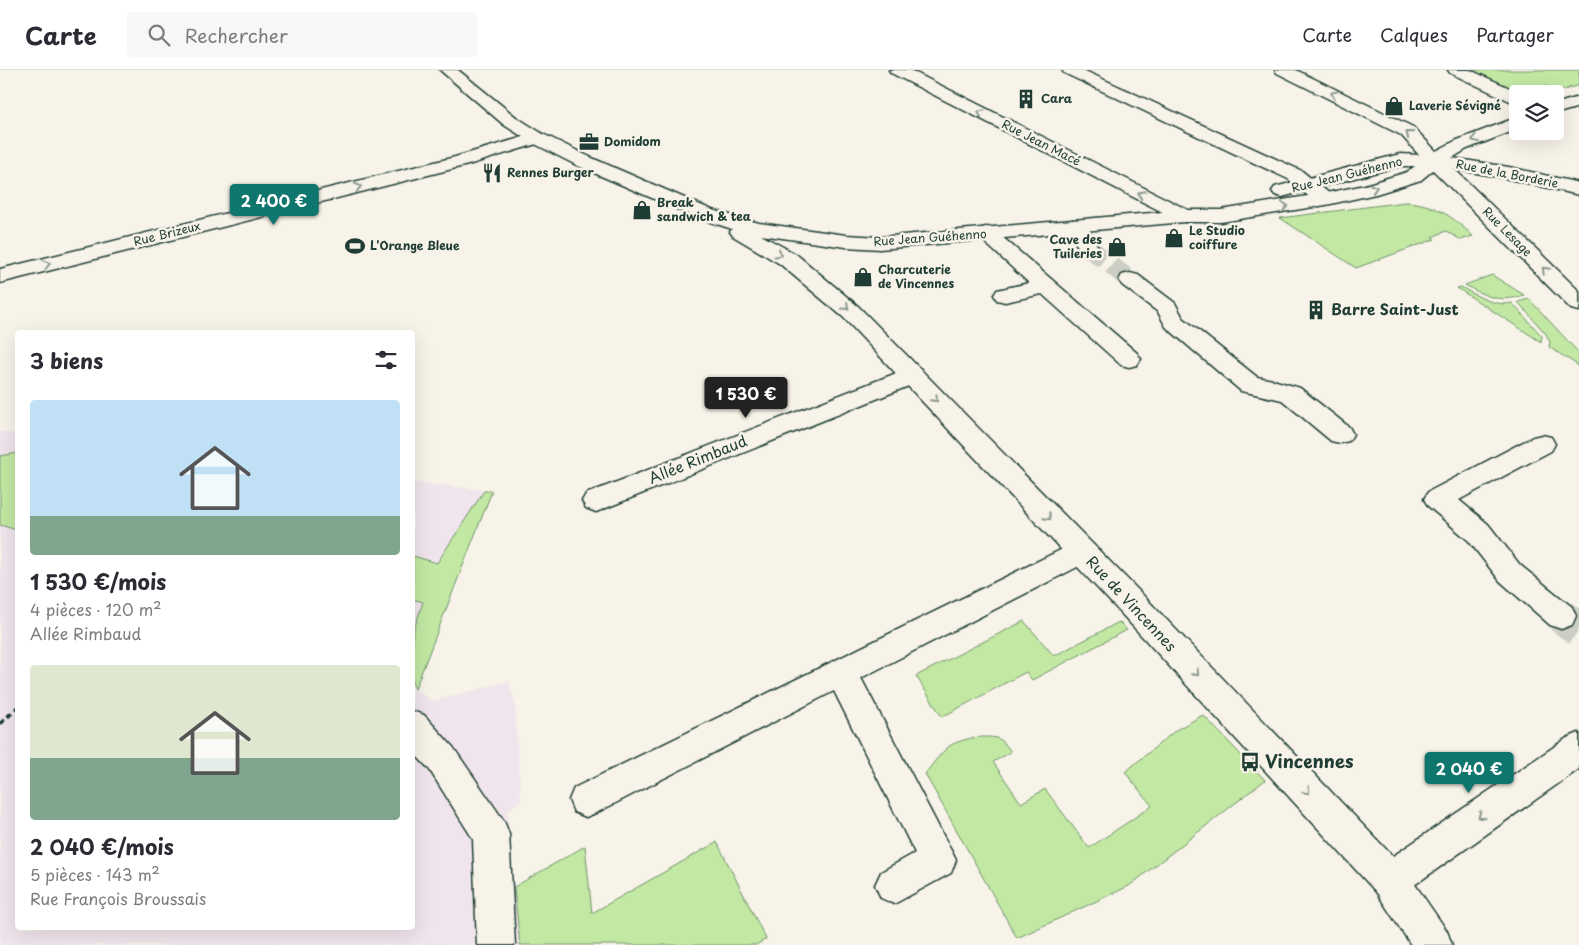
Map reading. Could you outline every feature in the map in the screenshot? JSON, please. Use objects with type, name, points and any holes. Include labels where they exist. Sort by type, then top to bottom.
[{"type":"main road","name":"Rue Jean Guéhenno","points":[[448,70],[510,121],[537,138],[585,162],[705,214],[759,229],[846,241],[880,243],[1185,216],[1221,216],[1369,190],[1414,176],[1434,160]]},
{"type":"main road","name":"Rue Jean Macé","points":[[896,70],[1185,216]]},
{"type":"main road","points":[[1070,70],[1295,175],[1326,199]]},
{"type":"main road","name":"Rue Lesage","points":[[1283,70],[1407,131],[1579,304]]},
{"type":"main road","points":[[1456,70],[1509,94]]},
{"type":"main road","points":[[1564,106],[1579,102]]},
{"type":"main road","points":[[1434,160],[1461,145],[1509,126]]},
{"type":"main road","name":"Rue Brizeux","points":[[0,276],[461,161],[537,138]]},
{"type":"main road","name":"Rue Jean Guéhenno","points":[[1185,216],[1400,160],[1434,160]]},
{"type":"main road","name":"Rue de la Borderie","points":[[1434,160],[1509,173],[1579,189]]},
{"type":"main road","name":"Rue de Vincennes","points":[[705,214],[782,256],[812,278],[851,312],[1081,552],[1390,880],[1434,945]]},
{"type":"main road","points":[[1073,226],[1089,248]]},
{"type":"main road","points":[[986,234],[1129,359]]},
{"type":"main road","points":[[812,278],[815,269],[830,250],[846,241]]},
{"type":"main road","points":[[1130,280],[1167,308],[1182,311],[1254,368]]},
{"type":"main road","points":[[1006,295],[1046,286]]},
{"type":"main road","points":[[1167,308],[1174,322],[1250,385],[1273,388],[1291,394],[1340,434]]},
{"type":"main road","name":"Allée Rimbaud","points":[[596,501],[912,375]]},
{"type":"main road","points":[[1542,444],[1438,499],[1478,532],[1510,573],[1560,616]]},
{"type":"main road","points":[[586,800],[1081,552]]},
{"type":"main road","points":[[841,672],[938,860],[894,885]]},
{"type":"main road","points":[[415,729],[441,758],[491,834],[496,945]]},
{"type":"main road","points":[[1390,880],[1579,749]]},
{"type":"path","points":[[0,724],[15,710]]},
{"type":"shaded area","points":[[0,432],[15,434],[15,930],[415,930],[415,689],[432,701],[509,681],[515,704],[521,801],[507,811],[520,945],[0,945]]},
{"type":"shaded area","points":[[415,482],[492,491],[415,689]]},
{"type":"green space","points":[[1470,70],[1579,70],[1579,85],[1564,90],[1564,85],[1509,85],[1509,87]]},
{"type":"green space","points":[[1405,202],[1425,205],[1442,212],[1458,222],[1473,236],[1461,240],[1446,231],[1432,237],[1435,239],[1356,268],[1280,218]]},
{"type":"green space","points":[[1492,275],[1524,295],[1500,299],[1493,298],[1465,285]]},
{"type":"green space","points":[[1461,287],[1492,302],[1512,303],[1542,336],[1541,342],[1457,288]]},
{"type":"green space","points":[[1529,299],[1579,353],[1579,366],[1549,347],[1550,342],[1546,334],[1518,302]]},
{"type":"green space","points":[[15,454],[15,529],[0,525],[0,456]]},
{"type":"green space","points":[[484,491],[492,491],[415,689],[415,626],[423,602],[415,600],[415,557],[437,563]]},
{"type":"green space","points":[[1024,621],[1054,656],[1119,622],[1127,630],[1032,680],[1026,672],[942,717],[916,676]]},
{"type":"green space","points":[[1203,715],[1265,780],[1129,886],[1017,938],[925,774],[939,757],[948,747],[966,739],[989,737],[1001,740],[1011,752],[993,762],[1021,803],[1045,789],[1089,848],[1152,806],[1125,772],[1176,730]]},
{"type":"green space","points":[[717,842],[766,939],[756,945],[520,945],[514,887],[585,846],[592,913]]},
{"type":"tunnel","points":[[1089,248],[1130,280]]},
{"type":"tunnel","points":[[1561,616],[1579,630]]},
{"type":"place","name":"Cara","points":[[1026,99]]},
{"type":"place","name":"Laverie Sévigné","points":[[1394,106]]},
{"type":"place","name":"Domidom","points":[[589,142]]},
{"type":"place","name":"Rennes Burger","points":[[492,173]]},
{"type":"place","name":"Break sandwich & tea","points":[[642,210]]},
{"type":"place","name":"Le Studio coiffure","points":[[1174,238]]},
{"type":"place","name":"L'Orange Bleue","points":[[355,246]]},
{"type":"place","name":"Cave des Tuileries","points":[[1117,247]]},
{"type":"place","name":"Charcuterie de Vincennes","points":[[863,277]]},
{"type":"place","name":"Barre Saint-Just","points":[[1316,310]]},
{"type":"place","name":"Vincennes","points":[[1250,762]]}]
